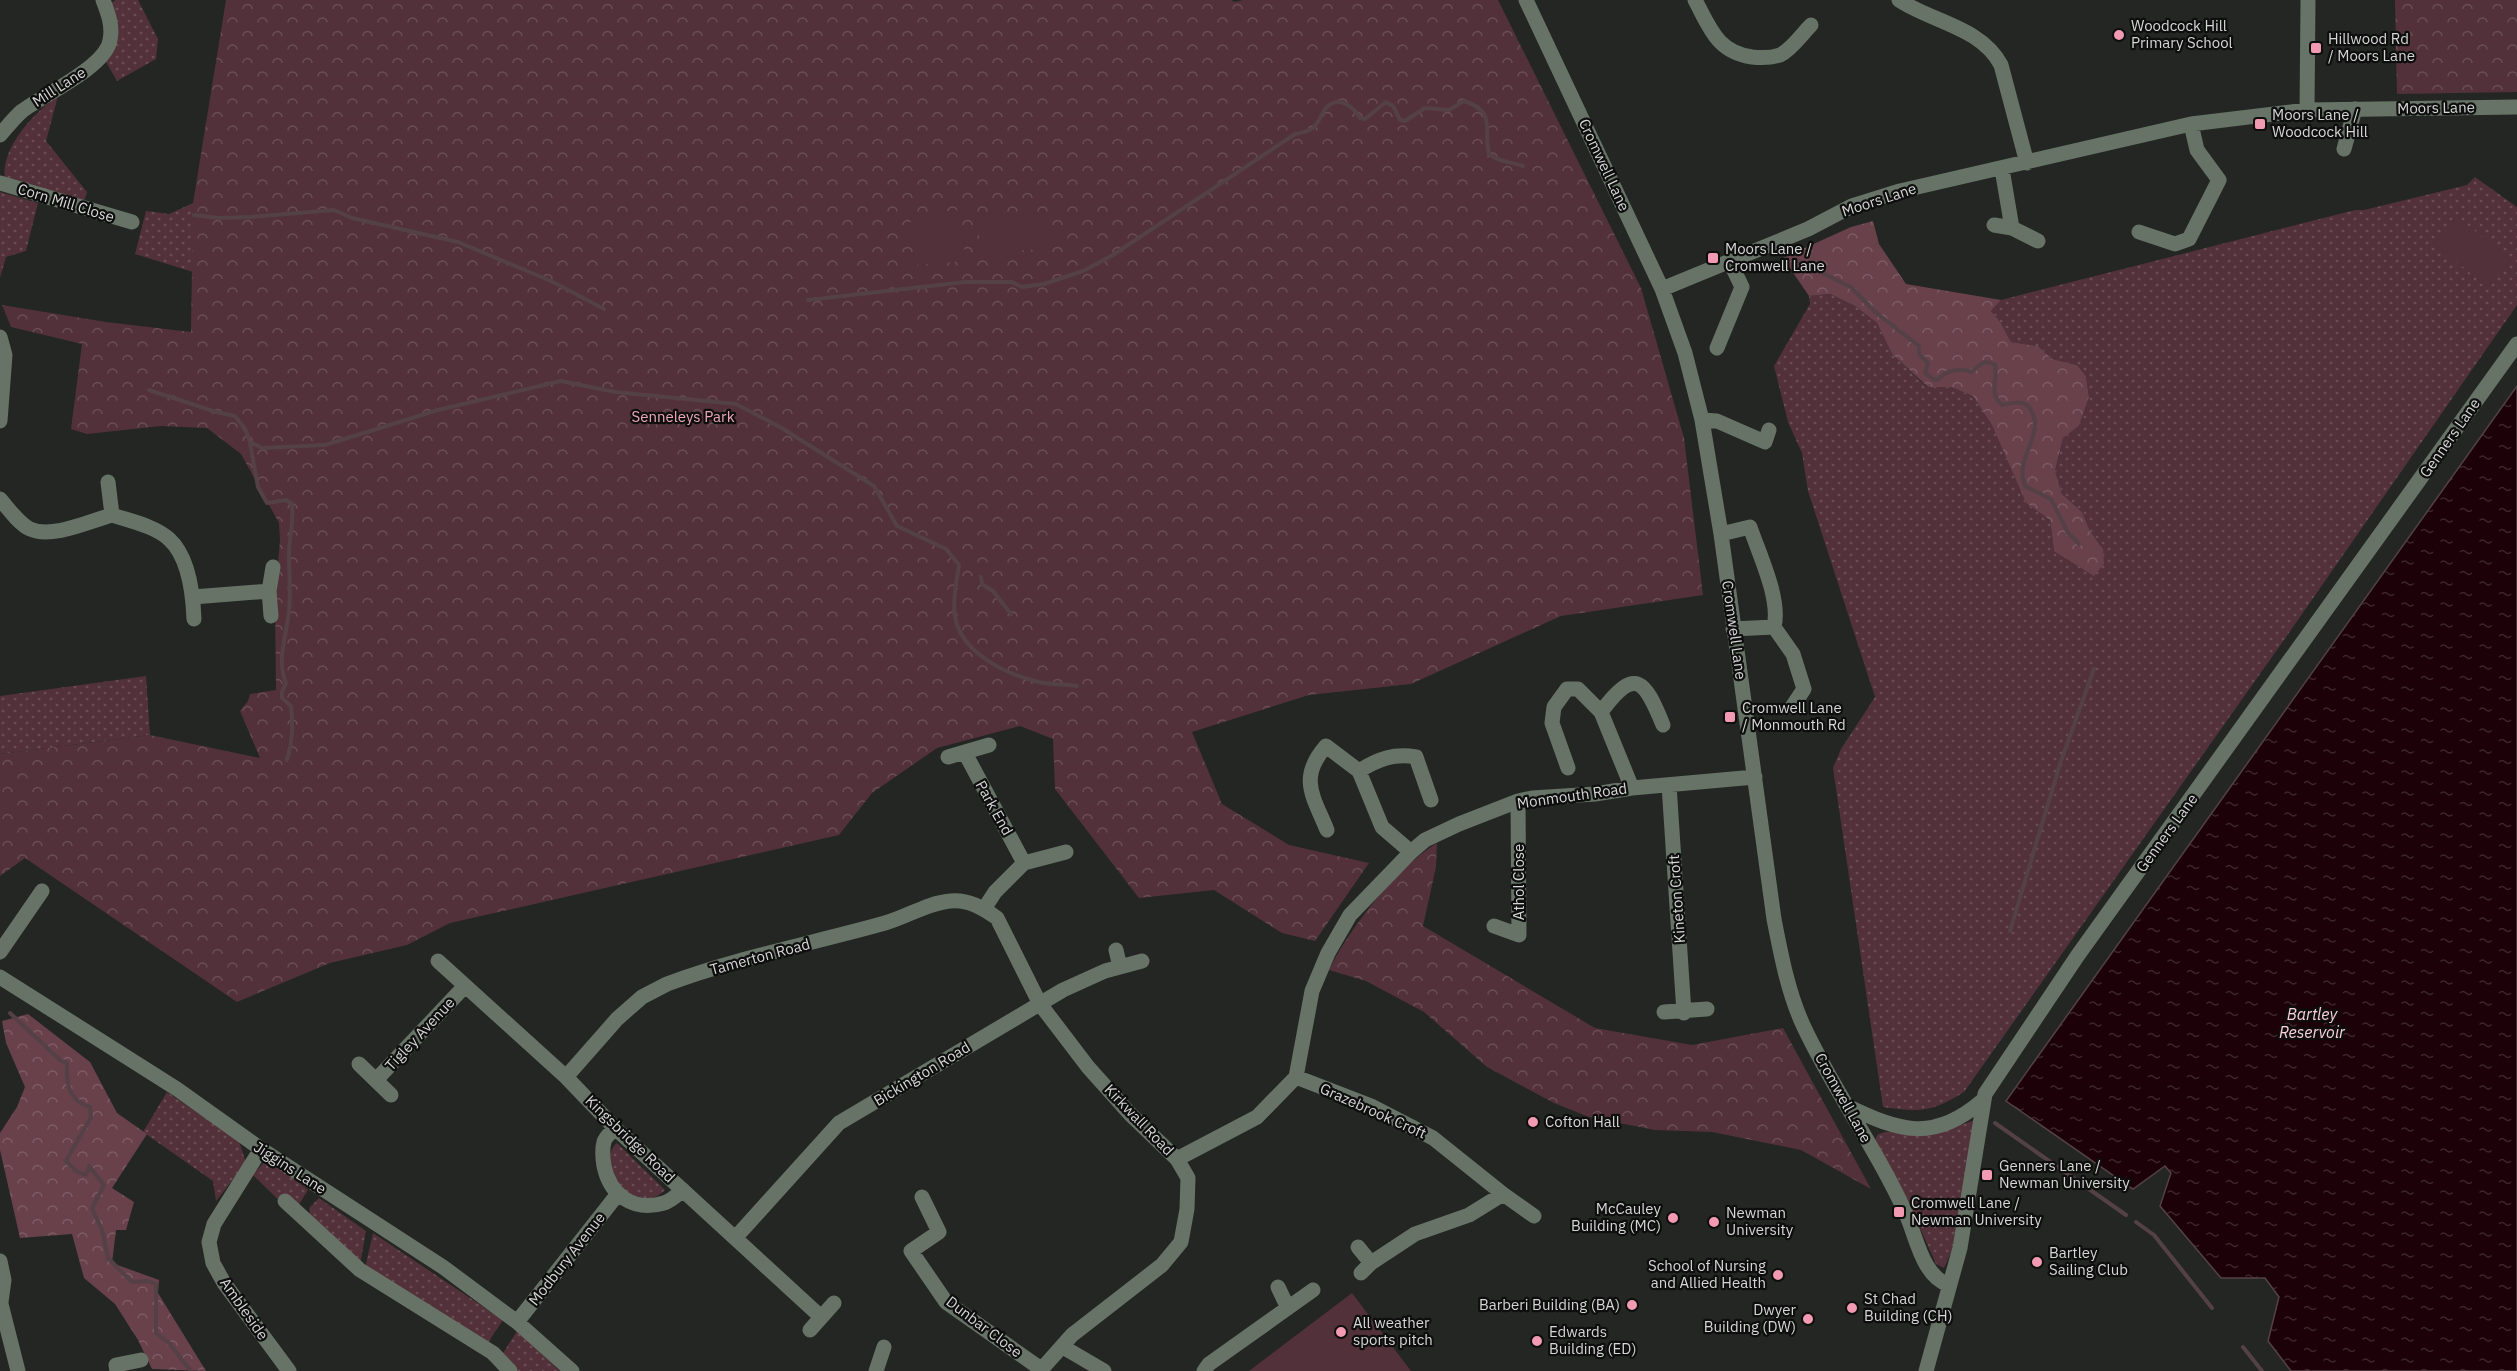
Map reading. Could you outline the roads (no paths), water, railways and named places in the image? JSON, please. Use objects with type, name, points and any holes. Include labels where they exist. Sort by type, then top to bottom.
[{"type":"street","name":"Mill Lane","points":[[0,135],[21,112],[83,73],[97,60],[110,42],[110,20],[103,0]]},
{"type":"street","name":"Cromwell Lane","points":[[1526,0],[1662,289],[1685,352],[1702,420],[1721,534],[1782,963],[1803,1024],[1905,1212],[1926,1264],[1939,1281],[1949,1285]]},
{"type":"street","points":[[1695,0],[1717,40],[1731,52],[1742,55],[1762,58],[1780,55],[1811,25]]},
{"type":"street","points":[[1899,0],[1971,35],[1994,52],[2001,65],[2026,163]]},
{"type":"street","points":[[2307,110],[2308,0]]},
{"type":"street","name":"Moors Lane","points":[[1662,289],[1808,229],[1852,206],[1900,191],[2191,124],[2307,110],[2517,107]]},
{"type":"street","points":[[2344,150],[2355,109]]},
{"type":"street","points":[[2139,232],[2175,244],[2189,239],[2219,180],[2197,150],[2191,124]]},
{"type":"street","points":[[2002,169],[2012,228]]},
{"type":"street","name":"Corn Mill Close","points":[[0,183],[132,222]]},
{"type":"street","points":[[1994,225],[2012,228],[2038,241]]},
{"type":"street","points":[[1717,348],[1742,287],[1730,262]]},
{"type":"street","points":[[0,337],[5,355],[0,421]]},
{"type":"street","name":"Genners Lane","points":[[1926,1371],[1960,1248],[1982,1101],[2078,955],[2517,344]]},
{"type":"street","points":[[1702,420],[1717,421],[1765,442],[1769,430]]},
{"type":"street","points":[[108,482],[112,514]]},
{"type":"street","points":[[0,499],[30,529],[46,532],[61,531],[112,514],[148,527],[169,538],[182,556],[193,597],[194,619]]},
{"type":"street","points":[[1721,534],[1750,527],[1771,592],[1776,616],[1774,627],[1792,654],[1804,689],[1792,706]]},
{"type":"street","points":[[270,616],[269,591],[273,567]]},
{"type":"street","points":[[193,597],[269,591]]},
{"type":"street","points":[[1733,629],[1774,627]]},
{"type":"street","points":[[1601,712],[1617,690],[1629,684],[1641,685],[1649,691],[1663,725]]},
{"type":"street","points":[[1568,768],[1552,723],[1554,706],[1567,689],[1578,689],[1601,712],[1632,788]]},
{"type":"street","points":[[948,757],[989,745]]},
{"type":"street","points":[[1327,830],[1311,791],[1309,772],[1316,757],[1326,746],[1359,771],[1382,827],[1411,852]]},
{"type":"street","name":"Park End","points":[[965,753],[1024,863]]},
{"type":"street","points":[[1359,771],[1371,763],[1398,754],[1416,757],[1431,800]]},
{"type":"street","name":"Monmouth Road","points":[[1296,1077],[1312,991],[1328,953],[1350,915],[1425,840],[1518,801],[1755,777]]},
{"type":"street","name":"Kineton Croft","points":[[1670,785],[1684,1013]]},
{"type":"street","name":"Athol Close","points":[[1494,926],[1520,935],[1518,801]]},
{"type":"street","points":[[1040,1004],[997,918],[984,909],[995,892],[1024,863],[1066,852]]},
{"type":"street","points":[[0,952],[42,891]]},
{"type":"street","name":"Tamerton Road","points":[[566,1077],[617,1019],[642,997],[667,984],[889,922],[936,903],[966,902],[984,909]]},
{"type":"street","points":[[1116,950],[1120,967]]},
{"type":"street","name":"Kingsbridge Road","points":[[438,961],[464,987],[566,1077],[615,1128],[736,1236],[821,1317]]},
{"type":"street","name":"Bickington Road","points":[[736,1236],[839,1124],[1063,990],[1120,967],[1142,961]]},
{"type":"street","name":"Jiggins Lane","points":[[0,977],[177,1089],[261,1149],[443,1267],[517,1322],[572,1371]]},
{"type":"street","name":"Tigley Avenue","points":[[376,1080],[464,987]]},
{"type":"street","name":"Kirkwall Road","points":[[1040,1004],[1088,1067],[1130,1114],[1177,1159],[1188,1178],[1187,1209],[1181,1242],[1162,1265],[1072,1335],[1041,1370]]},
{"type":"street","points":[[1664,1012],[1684,1013],[1707,1009]]},
{"type":"street","name":"Tigley Avenue","points":[[359,1064],[391,1095]]},
{"type":"street","points":[[1177,1159],[1257,1117],[1296,1077]]},
{"type":"street","name":"Grazebrook Croft","points":[[1296,1077],[1371,1106],[1433,1138],[1534,1216]]},
{"type":"street","points":[[1847,1106],[1879,1121],[1919,1130],[1957,1119],[1982,1101]]},
{"type":"street","points":[[615,1128],[604,1142],[603,1160],[607,1181],[617,1195],[623,1199],[652,1205],[665,1203],[684,1190]]},
{"type":"street","name":"Ambleside","points":[[261,1149],[214,1224],[209,1242],[213,1263],[224,1283],[289,1371]]},
{"type":"street","points":[[1358,1247],[1366,1268],[1415,1234],[1470,1215],[1503,1194]]},
{"type":"street","name":"Modbury Avenue","points":[[517,1322],[617,1195]]},
{"type":"street","name":"Dunbar Close","points":[[922,1197],[939,1232],[911,1251],[946,1302],[1041,1370]]},
{"type":"street","name":"Jiggins Lane","points":[[285,1201],[360,1270],[493,1353],[510,1371]]},
{"type":"street","points":[[0,1261],[4,1280],[0,1301],[18,1371]]},
{"type":"street","points":[[1278,1287],[1287,1306]]},
{"type":"street","points":[[1204,1371],[1209,1364],[1312,1290]]},
{"type":"street","points":[[810,1330],[834,1303]]},
{"type":"street","points":[[882,1369],[884,1347]]},
{"type":"street","points":[[1063,1347],[1104,1371]]},
{"type":"street","points":[[117,1371],[116,1365],[141,1360]]},
{"type":"water","name":"Bartley Reservoir","points":[[2517,386],[2517,1371],[2291,1371],[2268,1341],[2279,1297],[2265,1278],[2221,1278],[2160,1206],[2171,1173],[2165,1166],[2133,1189],[2006,1101]]},
{"type":"waterway","points":[[808,300],[965,282],[1012,282],[1022,287],[1044,284],[1083,271],[1113,255],[1295,134],[1311,129],[1317,124],[1326,108],[1335,102],[1349,106],[1360,118],[1365,119],[1386,102],[1393,106],[1400,120],[1405,121],[1425,108],[1449,110],[1464,101],[1474,105],[1485,116],[1489,154],[1523,166]]},
{"type":"waterway","points":[[194,215],[219,218],[251,217],[334,210],[352,218],[458,242],[551,281],[604,309]]},
{"type":"waterway","points":[[1796,260],[1851,287],[1874,311],[1919,346],[1919,354],[1928,363],[1925,373],[1933,379],[1937,380],[1953,371],[1971,372],[1987,362],[1995,365],[1994,391],[1998,400],[2002,405],[2024,404],[2031,409],[2033,414],[2035,426],[2022,471],[2025,486],[2051,499],[2068,533],[2079,544]]},
{"type":"waterway","points":[[149,390],[235,416],[245,429],[250,442],[262,448],[325,445],[438,410],[561,381],[615,392],[736,404],[780,427],[874,486],[897,526],[946,549],[959,565],[954,603],[957,625],[962,636],[979,654],[1000,668],[1024,678],[1045,683],[1077,686]]},
{"type":"waterway","points":[[250,443],[258,487],[267,503],[286,500],[292,504],[289,555],[290,603],[282,656],[286,683],[282,698],[291,706],[292,720],[287,760]]},
{"type":"waterway","points":[[981,577],[982,584],[993,591],[1011,614]]},
{"type":"waterway","points":[[2010,931],[2060,764],[2094,669]]},
{"type":"waterway","points":[[10,1013],[60,1060],[67,1063],[68,1084],[73,1096],[90,1107],[91,1117],[66,1161],[76,1171],[86,1175],[89,1166],[104,1185],[92,1208],[102,1230],[108,1258],[132,1282],[148,1281],[156,1284],[156,1333],[169,1343],[191,1371]]},
{"type":"waterway","points":[[1995,1123],[2126,1215]]},
{"type":"waterway","points":[[2136,1222],[2154,1235],[2212,1308]]},
{"type":"waterway","points":[[2243,1347],[2262,1371]]},
{"type":"place","name":"Woodcock Hill Primary School","points":[[2119,35]]},
{"type":"place","name":"Hillwood Rd / Moors Lane","points":[[2316,48]]},
{"type":"place","name":"Moors Lane / Woodcock Hill","points":[[2260,124]]},
{"type":"place","name":"Moors Lane / Cromwell Lane","points":[[1713,258]]},
{"type":"place","name":"Cromwell Lane / Monmouth Rd","points":[[1730,717]]},
{"type":"place","name":"Cofton Hall","points":[[1533,1122]]},
{"type":"place","name":"Genners Lane / Newman University","points":[[1987,1175]]},
{"type":"place","name":"Cromwell Lane / Newman University","points":[[1899,1212]]},
{"type":"place","name":"McCauley Building (MC)","points":[[1673,1218]]},
{"type":"place","name":"Newman University","points":[[1714,1222]]},
{"type":"place","name":"Bartley Sailing Club","points":[[2037,1262]]},
{"type":"place","name":"School of Nursing and Allied Health","points":[[1778,1275]]},
{"type":"place","name":"Barberi Building (BA)","points":[[1632,1305]]},
{"type":"place","name":"St Chad Building (CH)","points":[[1852,1308]]},
{"type":"place","name":"Dwyer Building (DW)","points":[[1808,1319]]},
{"type":"place","name":"All weather sports pitch","points":[[1341,1332]]},
{"type":"place","name":"Edwards Building (ED)","points":[[1537,1341]]},
{"type":"park label","name":"Senneleys Park","points":[[683,417]]}]
